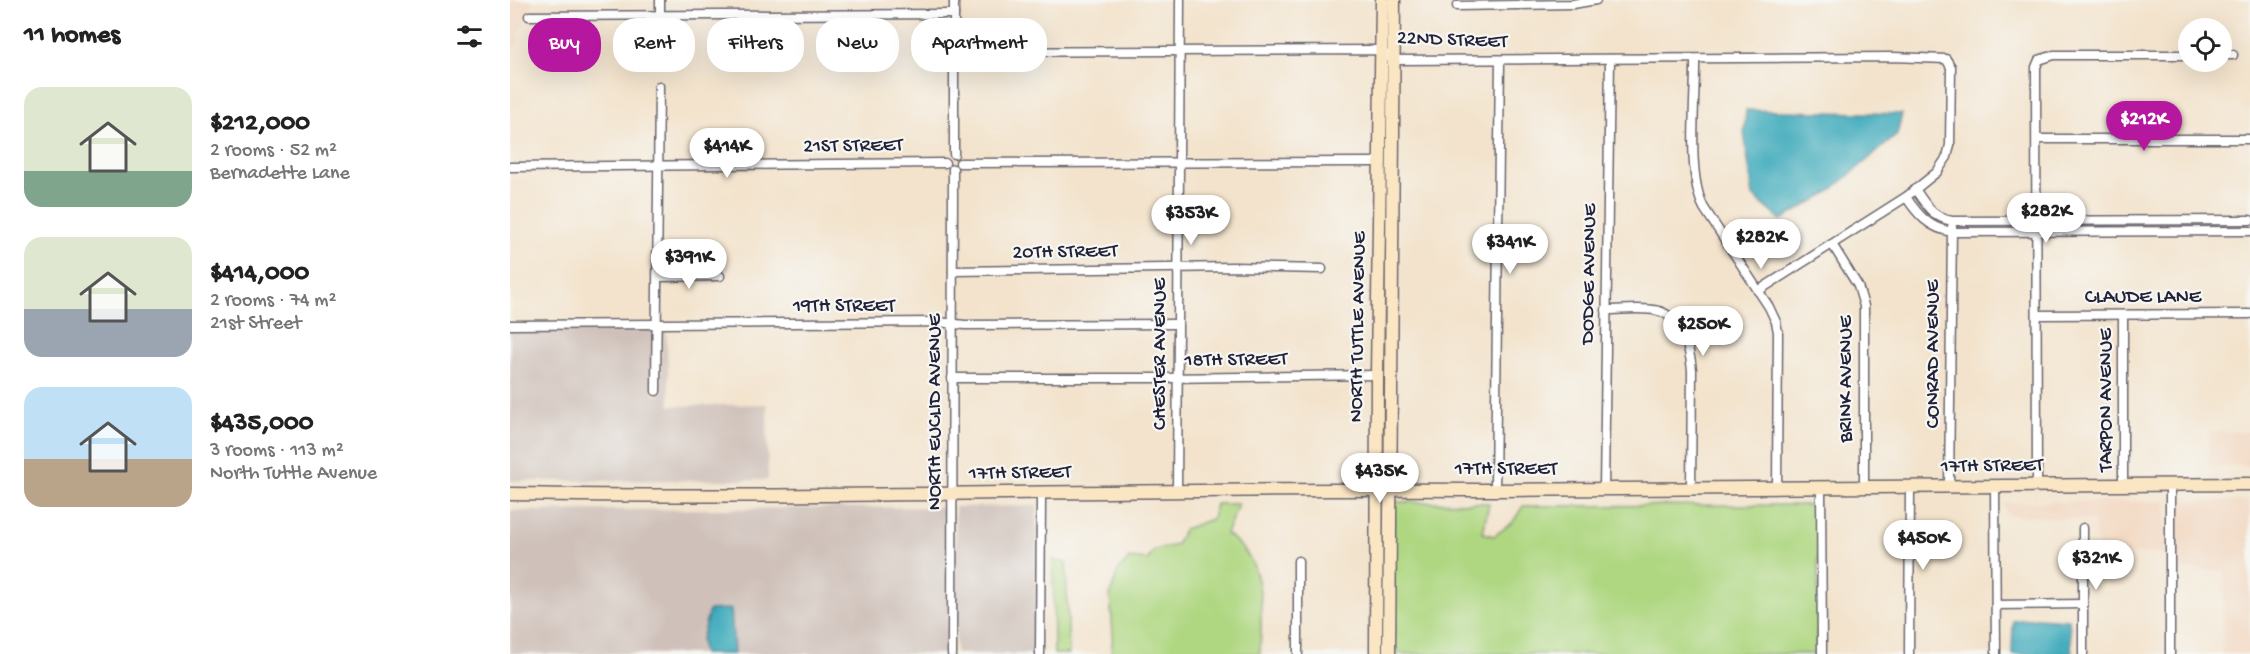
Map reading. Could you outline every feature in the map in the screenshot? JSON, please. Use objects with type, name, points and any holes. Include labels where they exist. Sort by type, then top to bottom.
[{"type":"main road","name":"NORTH TUTTLE AVENUE","points":[[1382,0],[1377,375],[1389,654]]},
{"type":"main road","name":"NORTH TUTTLE AVENUE","points":[[1376,654],[1383,489],[1394,0]]},
{"type":"main road","name":"17TH STREET","points":[[510,494],[644,497],[1383,489],[2250,484]]},
{"type":"street","points":[[660,0],[660,17]]},
{"type":"street","points":[[954,0],[954,18]]},
{"type":"street","name":"CHESTER AVENUE","points":[[1176,492],[1180,0]]},
{"type":"street","points":[[1457,6],[1573,4],[1596,0]]},
{"type":"street","points":[[529,16],[954,14]]},
{"type":"street","name":"22ND STREET","points":[[1047,52],[1380,50],[1393,60],[1942,57],[1949,62],[1951,67],[1949,150],[1941,167],[1915,189]]},
{"type":"street","points":[[2037,486],[2036,67],[2039,60],[2054,56],[2178,55]]},
{"type":"street","points":[[1695,59],[1694,168],[1696,191],[1704,208],[1773,313],[1778,332],[1777,488]]},
{"type":"street","points":[[1495,490],[1500,60]]},
{"type":"street","name":"DODGE AVENUE","points":[[1604,489],[1610,60]]},
{"type":"street","points":[[954,72],[954,154],[957,166]]},
{"type":"street","points":[[656,391],[659,86]]},
{"type":"street","points":[[2037,139],[2250,139]]},
{"type":"street","points":[[945,163],[954,154]]},
{"type":"street","points":[[945,163],[957,166],[1179,162],[1380,162]]},
{"type":"street","name":"21ST STREET","points":[[510,167],[945,163]]},
{"type":"street","name":"NORTH EUCLID AVENUE","points":[[952,654],[953,271],[957,166]]},
{"type":"street","points":[[1758,291],[1906,197],[1915,189],[1930,212],[1941,219],[1952,221],[2250,220]]},
{"type":"street","points":[[1906,197],[1921,219],[1941,230],[1952,232],[2250,231]]},
{"type":"street","name":"CONRAD AVENUE","points":[[1949,486],[1952,221]]},
{"type":"street","name":"BRINK AVENUE","points":[[1832,244],[1858,286],[1864,306],[1864,487]]},
{"type":"street","name":"20TH STREET","points":[[953,271],[1322,269]]},
{"type":"street","points":[[658,277],[720,276]]},
{"type":"street","points":[[1606,310],[1661,312],[1674,320],[1684,338],[1690,354],[1692,370],[1691,489]]},
{"type":"street","name":"CLAUDE LANE","points":[[2037,315],[2250,314]]},
{"type":"street","name":"TARPON AVENUE","points":[[2123,315],[2123,485]]},
{"type":"street","name":"19TH STREET","points":[[510,325],[1178,324]]},
{"type":"street","name":"18TH STREET","points":[[952,378],[1377,375]]},
{"type":"street","points":[[2170,485],[2170,654]]},
{"type":"street","points":[[1995,486],[1996,654]]},
{"type":"street","points":[[1909,654],[1910,487]]},
{"type":"street","points":[[1821,488],[1822,654]]},
{"type":"street","points":[[1040,654],[1041,494]]},
{"type":"street","points":[[2083,528],[2083,654]]},
{"type":"street","points":[[1298,561],[1298,654]]},
{"type":"street","points":[[1996,605],[2083,604]]},
{"type":"shaded area","points":[[510,0],[532,0],[532,6],[520,31],[517,46],[510,46]]},
{"type":"shaded area","points":[[654,328],[653,395],[660,395],[662,328],[666,328],[670,406],[767,404],[768,480],[510,481],[510,329]]},
{"type":"shaded area","points":[[2209,432],[2250,432],[2250,466],[2208,466]]},
{"type":"shaded area","points":[[2166,501],[2166,554],[2099,553],[2093,521],[2007,515],[2003,503]]},
{"type":"shaded area","points":[[2174,501],[2250,501],[2250,654],[2222,654],[2224,571],[2174,568]]},
{"type":"shaded area","points":[[1037,506],[1036,654],[956,654],[955,507]]},
{"type":"shaded area","points":[[948,507],[948,654],[734,654],[734,642],[701,639],[703,654],[510,654],[510,511]]},
{"type":"green space","points":[[1393,502],[1489,503],[1483,533],[1494,536],[1513,522],[1523,506],[1818,505],[1818,654],[1393,654]]},
{"type":"green space","points":[[1216,504],[1238,504],[1226,534],[1240,545],[1250,558],[1256,572],[1261,604],[1260,654],[1111,654],[1113,633],[1110,595],[1118,571],[1129,558],[1147,560],[1155,550],[1176,545],[1184,529],[1212,519]]},
{"type":"green space","points":[[1053,560],[1066,563],[1069,654],[1054,654]]},
{"type":"water","points":[[1746,110],[1902,114],[1897,135],[1828,193],[1781,220],[1753,196],[1744,132]]},
{"type":"water","points":[[731,609],[734,654],[703,654],[701,639],[709,610]]},
{"type":"water","points":[[2036,618],[2069,620],[2072,654],[2012,654],[2013,621]]}]
